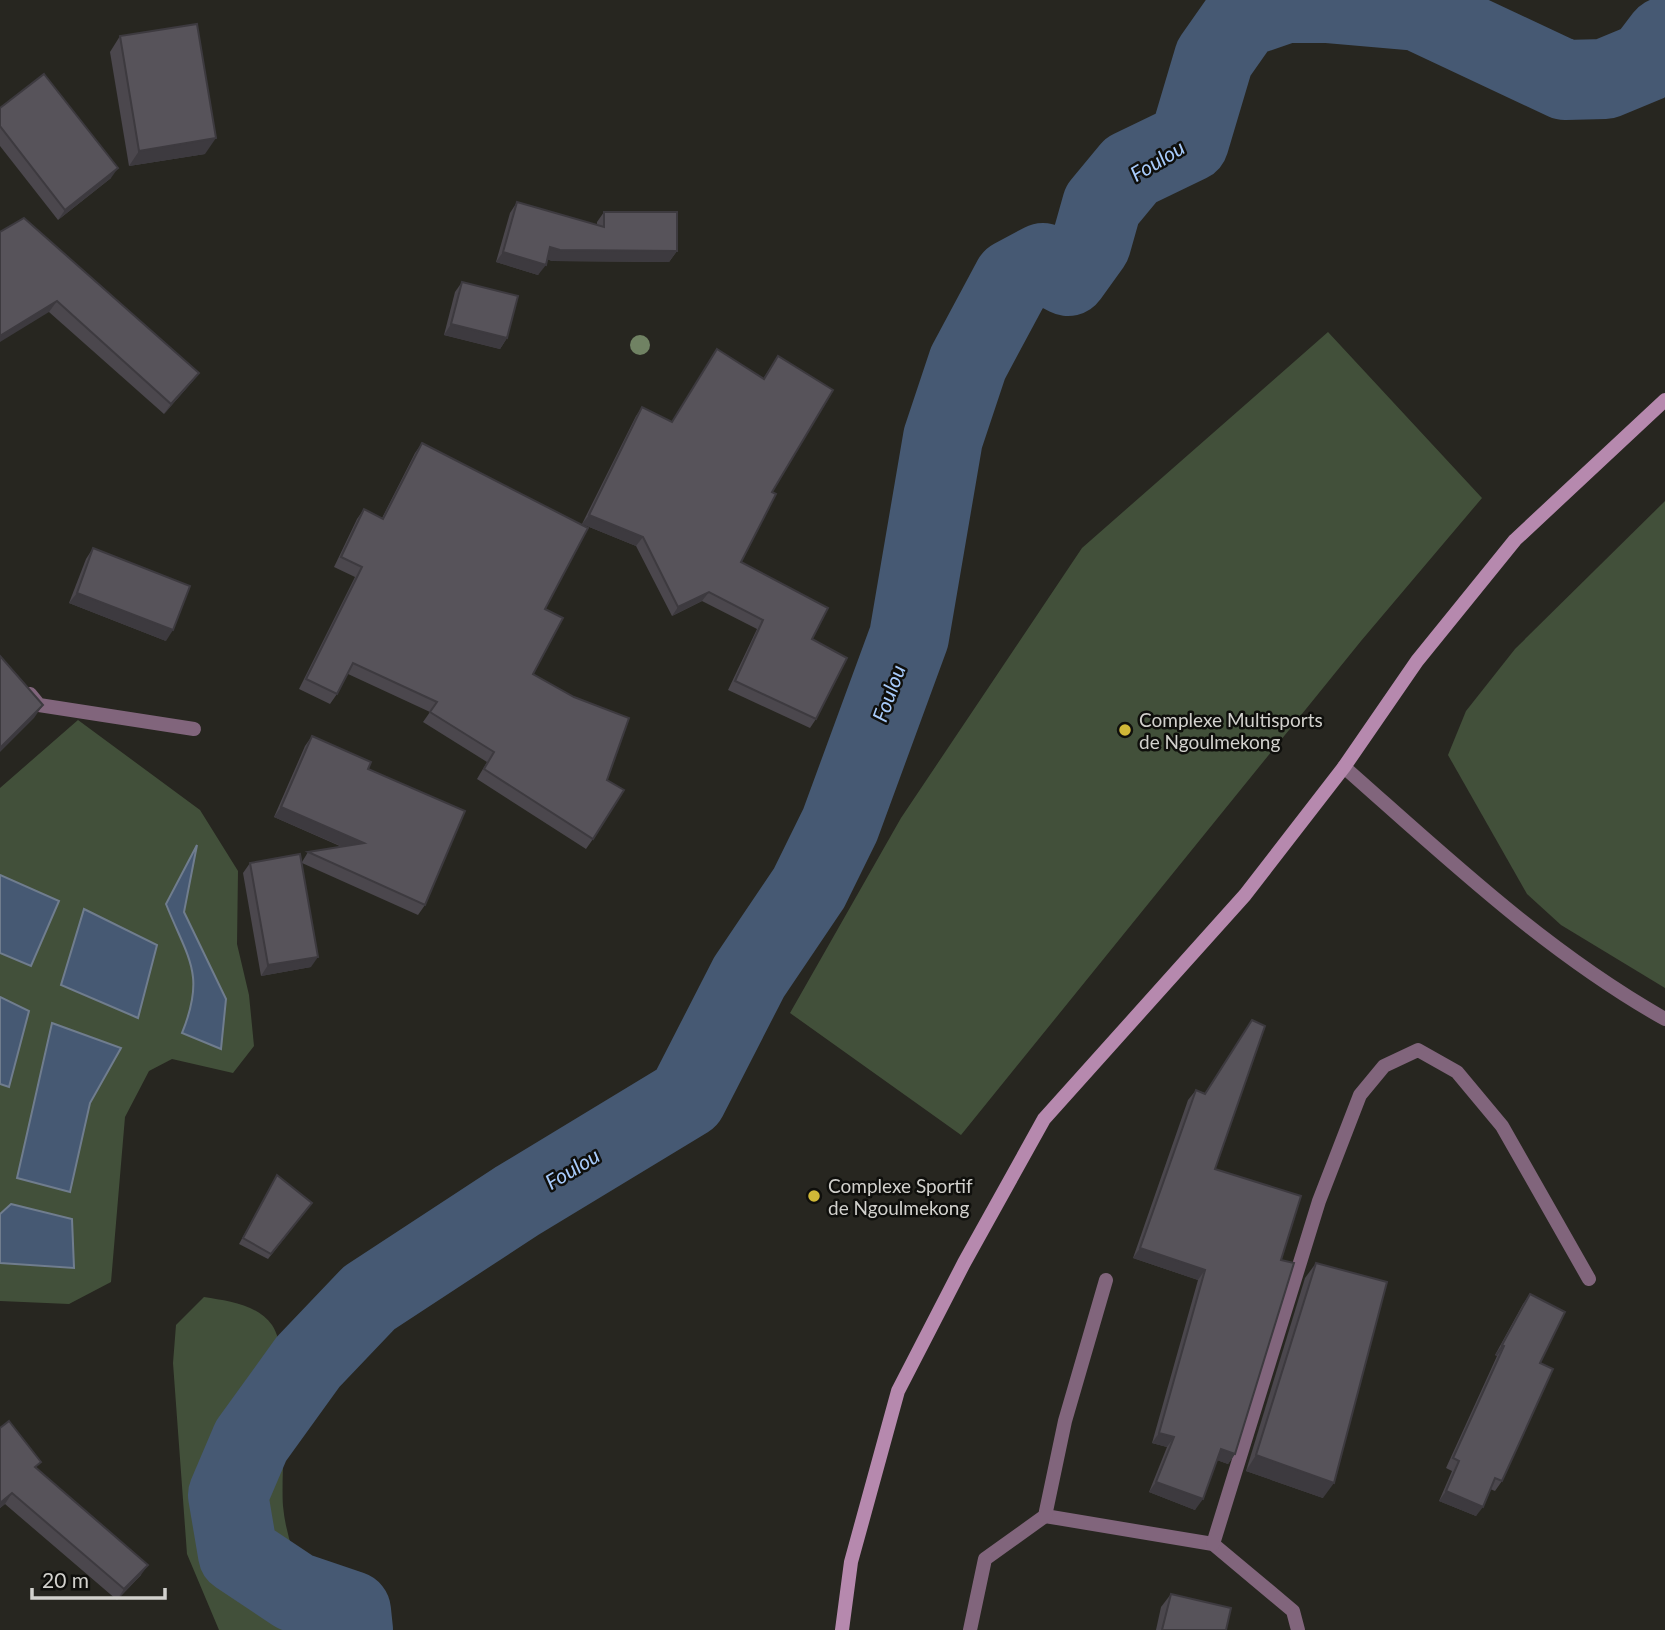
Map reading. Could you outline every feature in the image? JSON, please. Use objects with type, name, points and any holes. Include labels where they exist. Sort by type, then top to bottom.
[{"type":"street","points":[[842,1630],[851,1562],[898,1391],[964,1263],[1044,1119],[1245,895],[1345,767],[1417,661],[1515,540],[1665,400]]},
{"type":"street","points":[[24,687],[39,705],[194,729]]},
{"type":"street","points":[[1345,767],[1486,893],[1619,993],[1665,1019]]},
{"type":"street","points":[[1213,1544],[1319,1200],[1360,1095],[1384,1066],[1418,1050],[1457,1072],[1502,1126],[1589,1279]]},
{"type":"street","points":[[970,1630],[985,1559],[1045,1516],[1065,1421],[1106,1280]]},
{"type":"street","points":[[1045,1516],[1113,1525],[1213,1544],[1293,1611],[1298,1630]]},
{"type":"green space","name":"Complexe Multisports de Ngoulmekong","points":[[1328,332],[1482,498],[1361,641],[961,1135],[790,1013],[901,818],[1082,548]]},
{"type":"green space","points":[[1665,501],[1665,988],[1561,925],[1527,894],[1448,755],[1466,711],[1515,649]]},
{"type":"green space","points":[[78,720],[200,810],[238,871],[237,944],[249,995],[254,1046],[233,1073],[172,1059],[149,1071],[125,1117],[111,1282],[69,1304],[0,1301],[0,788]]},
{"type":"green space","points":[[204,1297],[241,1305],[258,1312],[272,1325],[279,1340],[283,1361],[285,1412],[285,1522],[300,1570],[330,1630],[219,1630],[187,1554],[173,1363],[176,1325]]},
{"type":"water","points":[[197,845],[184,912],[226,999],[221,1049],[182,1033],[193,996],[193,981],[187,953],[166,904]]},
{"type":"water","points":[[0,875],[59,901],[31,966],[0,953]]},
{"type":"water","points":[[84,909],[157,945],[138,1018],[61,985]]},
{"type":"water","points":[[0,997],[29,1011],[9,1087],[0,1084]]},
{"type":"water","points":[[52,1023],[121,1048],[90,1103],[70,1192],[17,1178]]},
{"type":"water","points":[[11,1204],[72,1219],[74,1268],[0,1263],[0,1214]]},
{"type":"building","points":[[197,24],[216,138],[139,151],[120,36]]},
{"type":"building","points":[[44,74],[118,168],[65,210],[0,126],[0,108]]},
{"type":"building","points":[[517,202],[604,227],[604,212],[677,212],[677,251],[560,250],[550,247],[546,265],[503,252]]},
{"type":"building","points":[[24,218],[199,373],[171,404],[57,301],[0,336],[0,232]]},
{"type":"building","points":[[462,282],[518,296],[507,338],[451,324]]},
{"type":"building","points":[[717,349],[764,379],[778,356],[833,390],[772,492],[776,494],[741,562],[828,608],[812,639],[847,658],[816,719],[735,681],[763,620],[709,592],[678,607],[643,537],[589,515],[642,407],[672,422]]},
{"type":"building","points":[[422,443],[588,528],[545,609],[563,618],[533,674],[574,697],[629,718],[607,780],[624,790],[593,839],[484,769],[494,752],[430,712],[437,702],[353,663],[337,694],[306,679],[362,567],[341,557],[364,509],[383,519]]},
{"type":"building","points":[[93,548],[190,586],[173,630],[77,593]]},
{"type":"building","points":[[0,656],[43,705],[0,748]]},
{"type":"building","points":[[312,736],[371,762],[368,769],[465,811],[425,905],[308,852],[364,843],[281,807]]},
{"type":"building","points":[[300,854],[318,957],[268,965],[250,863]]},
{"type":"building","points":[[1252,1020],[1265,1026],[1215,1169],[1301,1196],[1281,1260],[1294,1263],[1235,1454],[1221,1449],[1203,1499],[1156,1482],[1174,1437],[1159,1433],[1205,1270],[1140,1248],[1196,1090],[1205,1094]]},
{"type":"building","points":[[277,1175],[312,1203],[271,1254],[243,1238]]},
{"type":"building","points":[[1316,1263],[1387,1282],[1334,1483],[1256,1455]]},
{"type":"building","points":[[1530,1294],[1565,1312],[1540,1363],[1553,1369],[1502,1481],[1495,1478],[1483,1507],[1446,1491],[1459,1461],[1453,1458],[1504,1346],[1502,1345]]},
{"type":"building","points":[[9,1421],[41,1462],[35,1467],[148,1565],[124,1589],[12,1493],[0,1503],[0,1428]]},
{"type":"building","points":[[1171,1594],[1231,1608],[1226,1630],[1162,1630]]},
{"type":"waterway","name":"Foulou","points":[[353,1630],[351,1611],[295,1592],[238,1554],[228,1495],[251,1441],[308,1362],[369,1298],[517,1201],[687,1098],[749,977],[809,888],[840,825],[909,637],[943,438],[968,363],[1013,279],[1043,263],[1068,276],[1091,244],[1102,205],[1131,170],[1189,142],[1214,58],[1242,18],[1286,3],[1326,3],[1418,11],[1565,80],[1605,79],[1646,62],[1665,37]]},
{"type":"place","name":"Complexe Multisports de Ngoulmekong","points":[[1125,730]]},
{"type":"place","name":"Complexe Sportif de Ngoulmekong","points":[[814,1196]]}]
